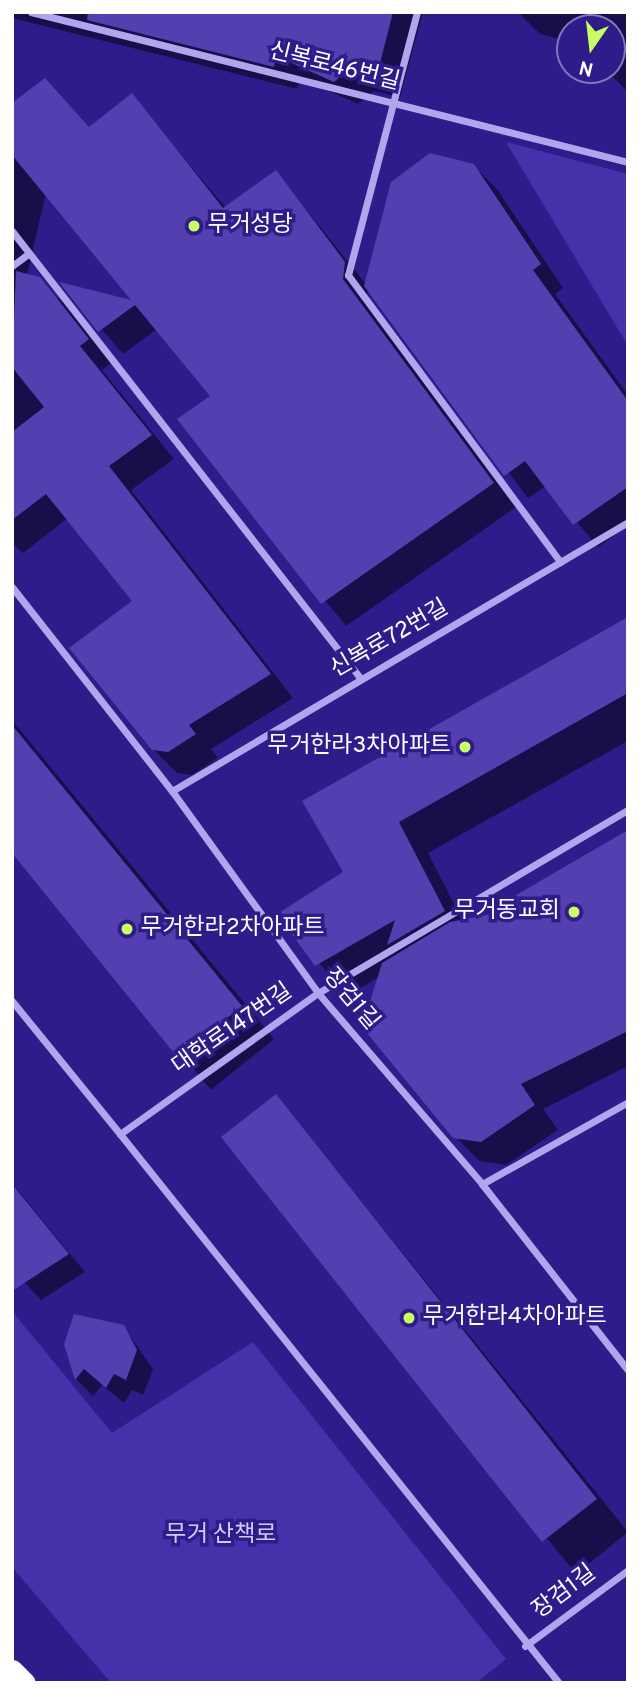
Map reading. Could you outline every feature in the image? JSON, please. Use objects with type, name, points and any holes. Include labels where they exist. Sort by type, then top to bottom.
[{"type":"highway","points":[[12,1670],[25,1683]]},
{"type":"street","name":"신복로46번길","points":[[31,12],[628,162]]},
{"type":"street","points":[[417,12],[348,275],[560,562]]},
{"type":"street","points":[[12,231],[361,679]]},
{"type":"street","points":[[12,266],[29,253]]},
{"type":"street","name":"신복로72번길","points":[[172,791],[628,522]]},
{"type":"street","name":"장검1길","points":[[12,587],[172,791],[318,993],[482,1184],[624,1358],[628,1370]]},
{"type":"street","name":"대학로147번길","points":[[120,1134],[318,993],[628,810]]},
{"type":"street","points":[[12,1001],[525,1646],[559,1683]]},
{"type":"street","points":[[482,1184],[628,1102]]},
{"type":"street","name":"장검1길","points":[[525,1646],[628,1570]]},
{"type":"green space","points":[[506,142],[628,174],[628,346]]},
{"type":"green space","name":"무거 산책로","points":[[12,1311],[112,1433],[253,1342],[506,1659],[476,1683],[111,1683],[12,1567]]},
{"type":"building","points":[[88,12],[393,12],[377,75],[350,68],[334,82],[276,56],[274,67],[87,20]]},
{"type":"building","points":[[45,78],[89,127],[132,93],[223,208],[276,170],[345,262],[343,279],[494,483],[321,604],[177,419],[210,396],[135,305],[98,332],[59,282],[131,300],[12,155],[12,103]]},
{"type":"building","points":[[430,153],[474,164],[541,264],[533,270],[628,401],[628,487],[573,525],[525,461],[504,476],[364,286],[391,182]]},
{"type":"building","points":[[16,271],[40,277],[89,339],[80,346],[152,435],[109,466],[271,674],[189,725],[196,734],[168,752],[152,750],[69,648],[132,601],[46,494],[12,520],[12,432],[44,407],[12,367]]},
{"type":"building","name":"무거한라3차아파트","points":[[628,617],[628,693],[399,822],[445,911],[387,945],[395,920],[315,966],[277,914],[343,872],[302,801]]},
{"type":"building","name":"무거한라2차아파트","points":[[12,725],[242,1006],[178,1058],[12,853]]},
{"type":"building","points":[[628,830],[628,1031],[521,1084],[535,1105],[481,1142],[453,1138],[362,1027],[382,963],[450,922],[518,909],[511,898]]},
{"type":"building","name":"무거한라4차아파트","points":[[276,1094],[597,1499],[542,1542],[221,1137]]},
{"type":"building","points":[[12,1184],[69,1254],[12,1291]]},
{"type":"building","points":[[74,1314],[124,1325],[137,1350],[126,1380],[114,1374],[106,1388],[84,1369],[75,1380],[64,1344]]},
{"type":"place","name":"무거성당","points":[[194,226]]},
{"type":"place","name":"무거한라3차아파트","points":[[465,747]]},
{"type":"place","name":"무거동교회","points":[[574,912]]},
{"type":"place","name":"무거한라2차아파트","points":[[127,929]]},
{"type":"place","name":"무거한라4차아파트","points":[[409,1318]]}]
